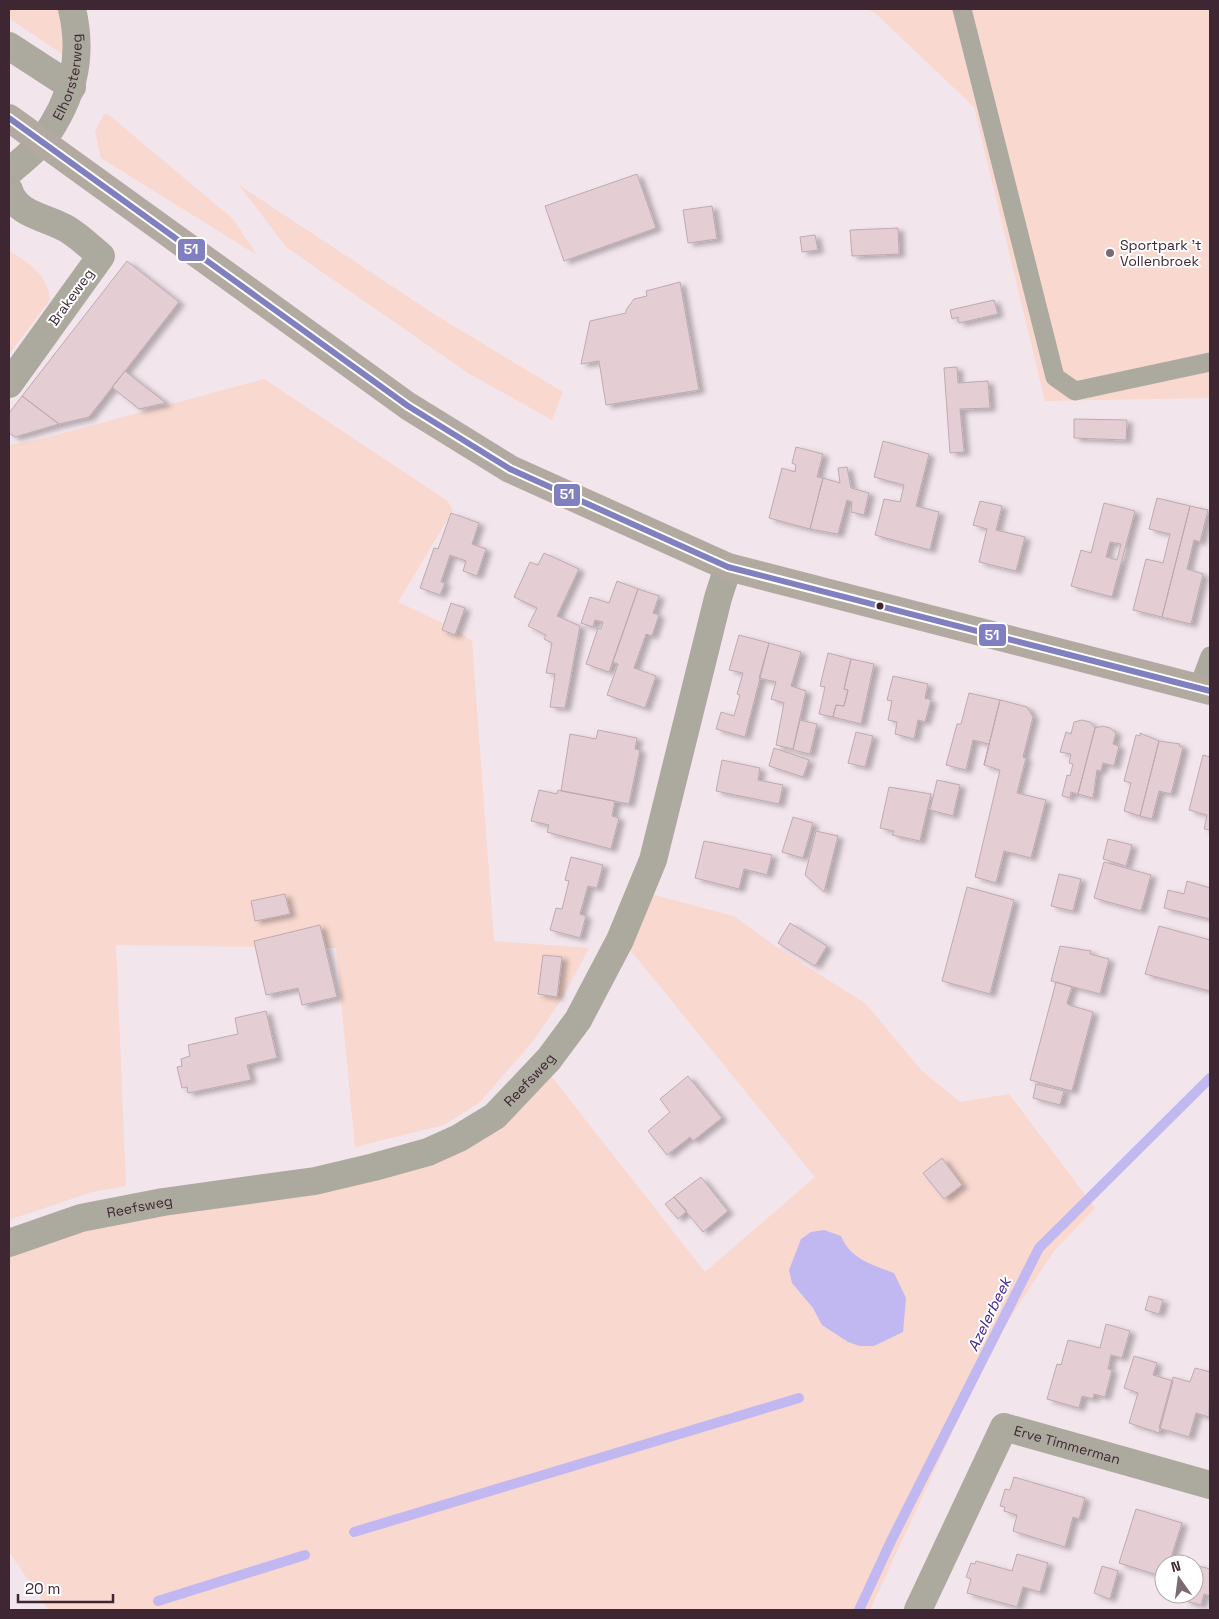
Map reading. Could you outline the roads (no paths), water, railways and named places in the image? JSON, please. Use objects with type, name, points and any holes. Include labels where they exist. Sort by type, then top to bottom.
[{"type":"main road","points":[[9,118],[408,406],[510,469],[728,566],[1204,690]]},
{"type":"street","name":"Elhorsterweg","points":[[42,141],[72,87],[78,55],[72,9]]},
{"type":"street","points":[[9,46],[72,87]]},
{"type":"street","points":[[9,172],[42,141]]},
{"type":"street","name":"Brakeweg","points":[[9,190],[11,198],[27,212],[66,228],[101,256],[9,384]]},
{"type":"street","name":"Reefsweg","points":[[9,1244],[81,1218],[163,1202],[315,1181],[428,1152],[459,1138],[495,1116],[549,1059],[578,1020],[620,940],[653,860],[718,598],[728,566]]},
{"type":"street","name":"Erve Timmerman","points":[[918,1610],[1004,1427],[1210,1485]]},
{"type":"lane","points":[[962,9],[1055,377],[1075,391],[1210,362]]},
{"type":"lane","points":[[1204,690],[1210,656]]},
{"type":"waterway","name":"Azelerbeek","points":[[859,1610],[892,1539],[1039,1248],[1210,1078]]},
{"type":"waterway","points":[[354,1532],[799,1398]]},
{"type":"waterway","points":[[158,1601],[305,1555]]},
{"type":"place","name":"Sportpark 't Vollenbroek","points":[[1110,253]]}]
